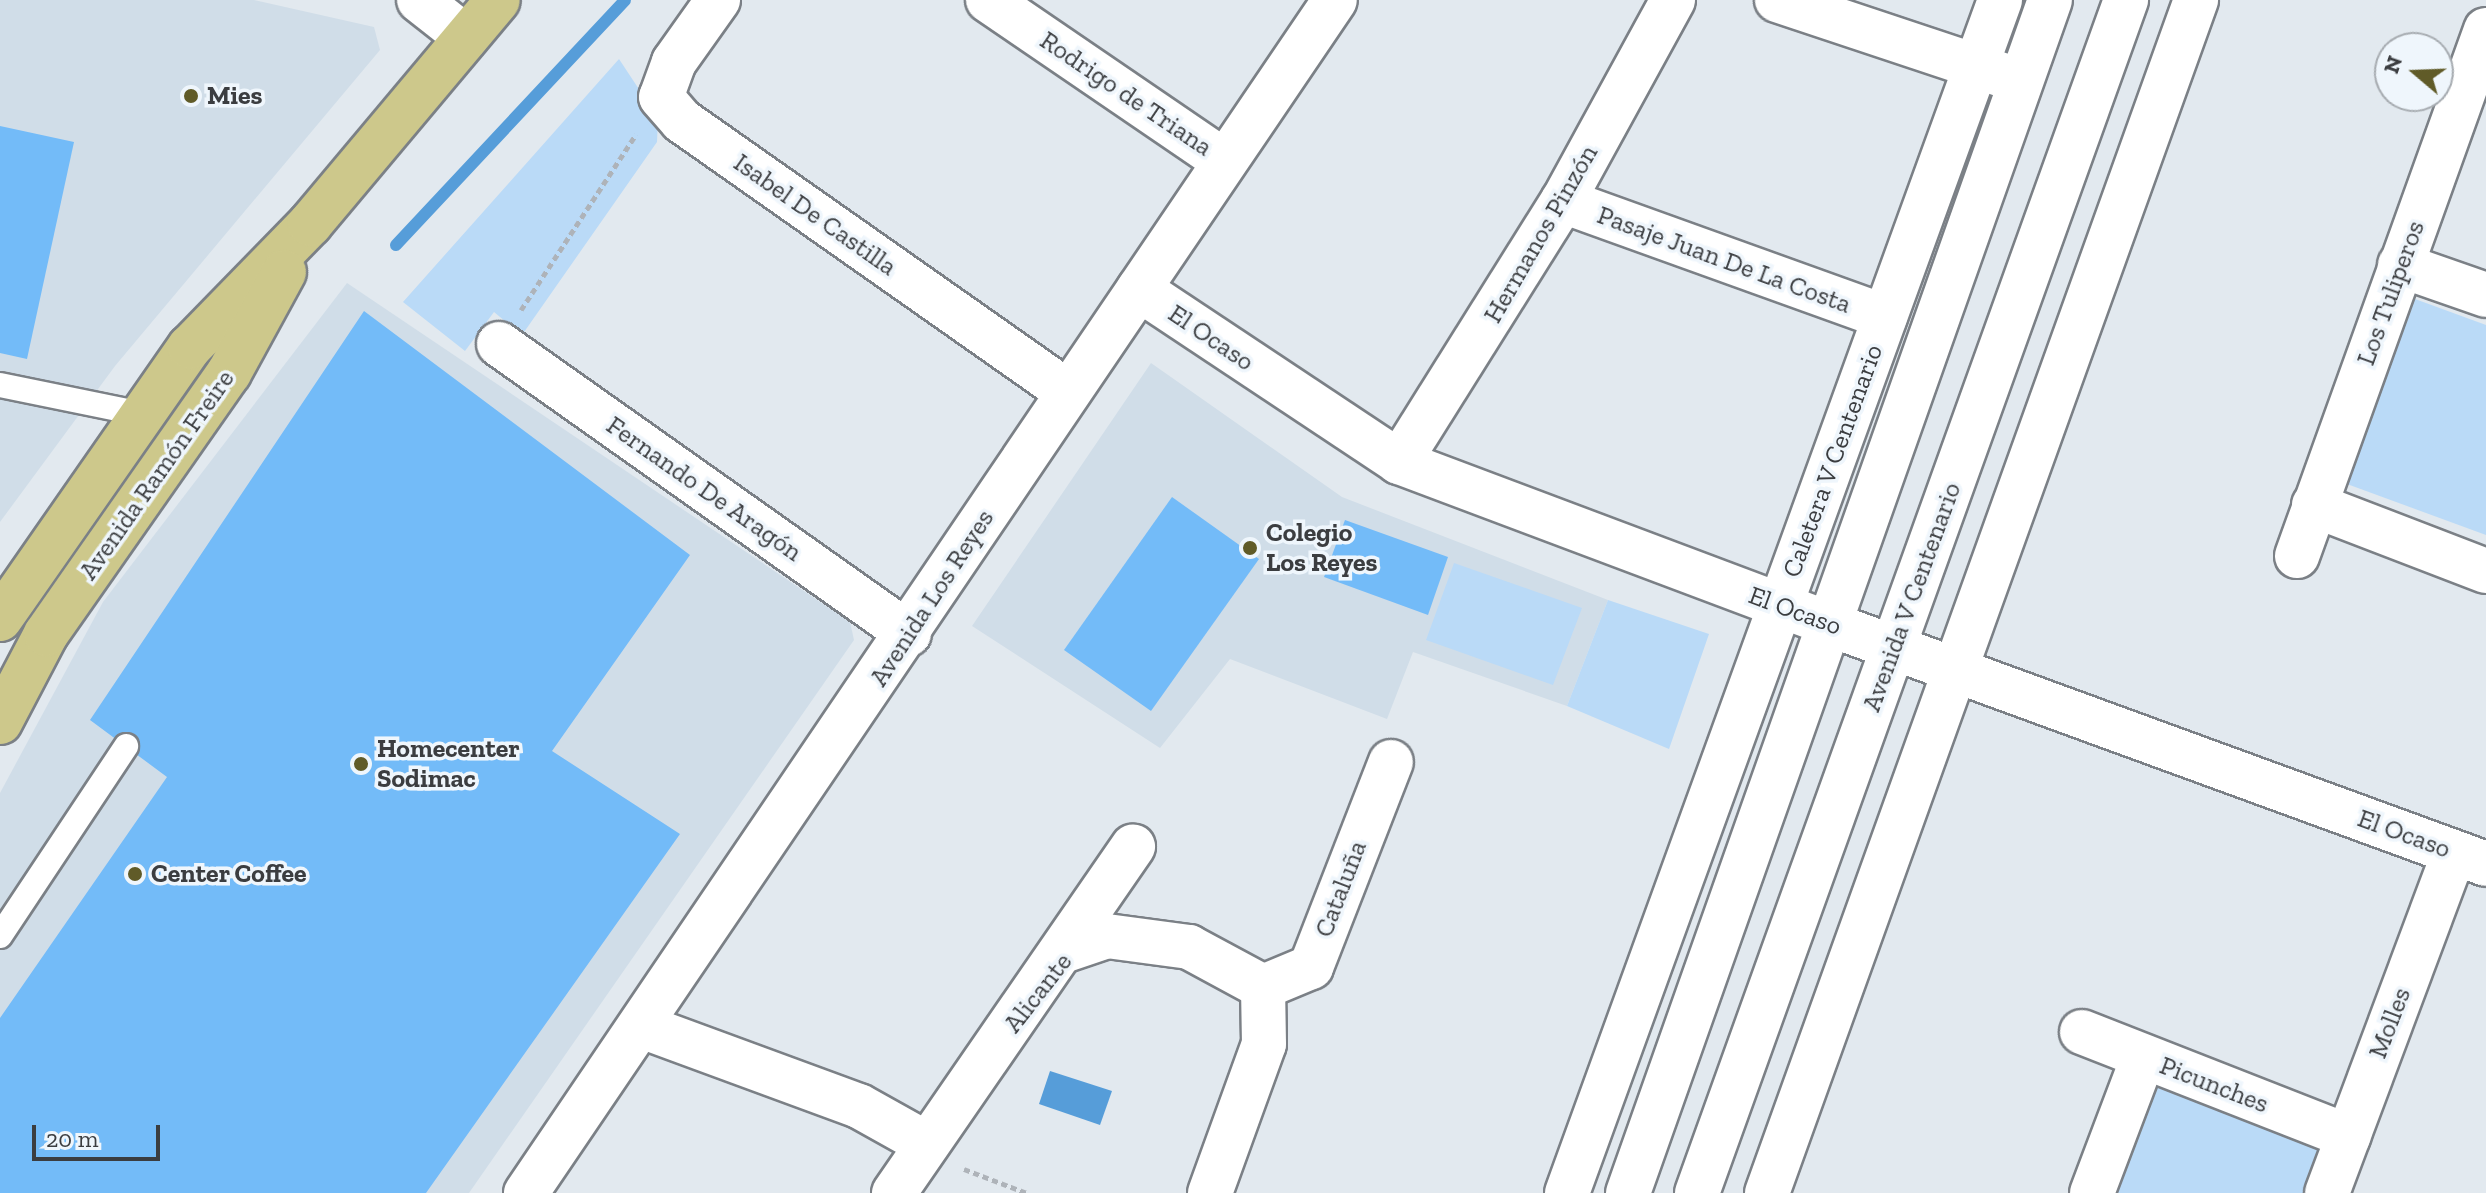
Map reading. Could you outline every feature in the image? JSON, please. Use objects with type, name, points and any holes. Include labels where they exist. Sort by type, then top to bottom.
[{"type":"main road","name":"Avenida Ramón Freire","points":[[0,619],[190,347],[310,224],[498,0]]},
{"type":"main road","name":"Avenida Ramón Freire","points":[[0,722],[46,634],[229,373],[310,224]]},
{"type":"street","points":[[419,0],[466,37]]},
{"type":"street","points":[[661,97],[674,62],[718,0]]},
{"type":"street","name":"Rodrigo de Triana","points":[[988,0],[1224,161]]},
{"type":"street","name":"Avenida Los Reyes","points":[[526,1193],[644,1027],[1068,392],[1335,0]]},
{"type":"street","name":"Hermanos Pinzón","points":[[1399,462],[1563,201],[1673,0]]},
{"type":"street","points":[[1777,0],[2023,82]]},
{"type":"street","name":"Caletera V Centenario","points":[[1567,1193],[2000,0]]},
{"type":"street","points":[[1628,1193],[1832,625],[2050,0]]},
{"type":"street","name":"Avenida V Centenario","points":[[1697,1193],[2126,0]]},
{"type":"street","points":[[1767,1193],[2196,0]]},
{"type":"street","points":[[2476,0],[2486,4]]},
{"type":"street","name":"Los Tuliperos","points":[[2297,556],[2486,30]]},
{"type":"street","name":"Isabel De Castilla","points":[[661,97],[682,121],[1068,392]]},
{"type":"street","name":"Pasaje Juan De La Costa","points":[[1563,201],[1885,317]]},
{"type":"street","points":[[2400,265],[2486,295]]},
{"type":"street","name":"El Ocaso","points":[[1139,289],[1399,462],[1832,625],[2470,858]]},
{"type":"street","name":"Fernando De Aragón","points":[[499,344],[909,634]]},
{"type":"street","points":[[2314,505],[2486,571]]},
{"type":"street","name":"Cataluña","points":[[1263,987],[1311,967],[1391,762]]},
{"type":"street","points":[[1066,950],[1133,846]]},
{"type":"street","name":"Molles","points":[[2327,1193],[2348,1136],[2470,858]]},
{"type":"street","name":"Alicante","points":[[894,1193],[1066,950],[1107,936],[1189,947],[1263,987]]},
{"type":"street","points":[[1210,1193],[1264,1044],[1263,987]]},
{"type":"street","points":[[644,1027],[859,1106],[927,1144]]},
{"type":"street","name":"Picunches","points":[[2082,1032],[2348,1136]]},
{"type":"street","points":[[2092,1193],[2143,1058]]},
{"type":"lane","points":[[0,385],[142,414]]},
{"type":"lane","points":[[0,936],[126,746]]},
{"type":"path","points":[[499,344],[661,97]]},
{"type":"path","points":[[927,1144],[938,1160],[1027,1193]]},
{"type":"shaded area","points":[[0,0],[254,0],[374,27],[380,50],[115,366],[0,522]]},
{"type":"shaded area","points":[[619,59],[658,118],[657,142],[522,335],[494,312],[465,351],[403,302]]},
{"type":"shaded area","name":"Homecenter Sodimac","points":[[347,283],[850,622],[854,640],[469,1193],[0,1193],[0,793],[103,602]]},
{"type":"shaded area","points":[[2415,299],[2486,325],[2486,535],[2347,484]]},
{"type":"shaded area","name":"Colegio Los Reyes","points":[[1151,363],[1342,497],[1608,600],[1567,706],[1413,652],[1387,719],[1230,659],[1160,748],[972,626]]},
{"type":"shaded area","points":[[1454,563],[1582,608],[1553,685],[1426,640]]},
{"type":"shaded area","points":[[1608,600],[1709,634],[1669,749],[1567,706]]},
{"type":"shaded area","points":[[2150,1083],[2325,1144],[2308,1193],[2111,1193]]},
{"type":"water","points":[[1050,1071],[1112,1091],[1100,1125],[1039,1104]]},
{"type":"building","points":[[0,126],[74,142],[27,359],[0,353]]},
{"type":"building","name":"Homecenter Sodimac","points":[[364,311],[690,555],[552,751],[680,834],[426,1193],[0,1193],[0,1018],[167,777],[90,720]]},
{"type":"building","points":[[1172,497],[1259,559],[1151,711],[1064,650]]},
{"type":"building","points":[[1345,520],[1448,557],[1428,615],[1324,577]]},
{"type":"waterway","points":[[396,245],[625,0]]},
{"type":"place","name":"Mies","points":[[191,96]]},
{"type":"place","name":"Colegio Los Reyes","points":[[1250,548]]},
{"type":"place","name":"Homecenter Sodimac","points":[[361,764]]},
{"type":"place","name":"Center Coffee","points":[[135,874]]}]
